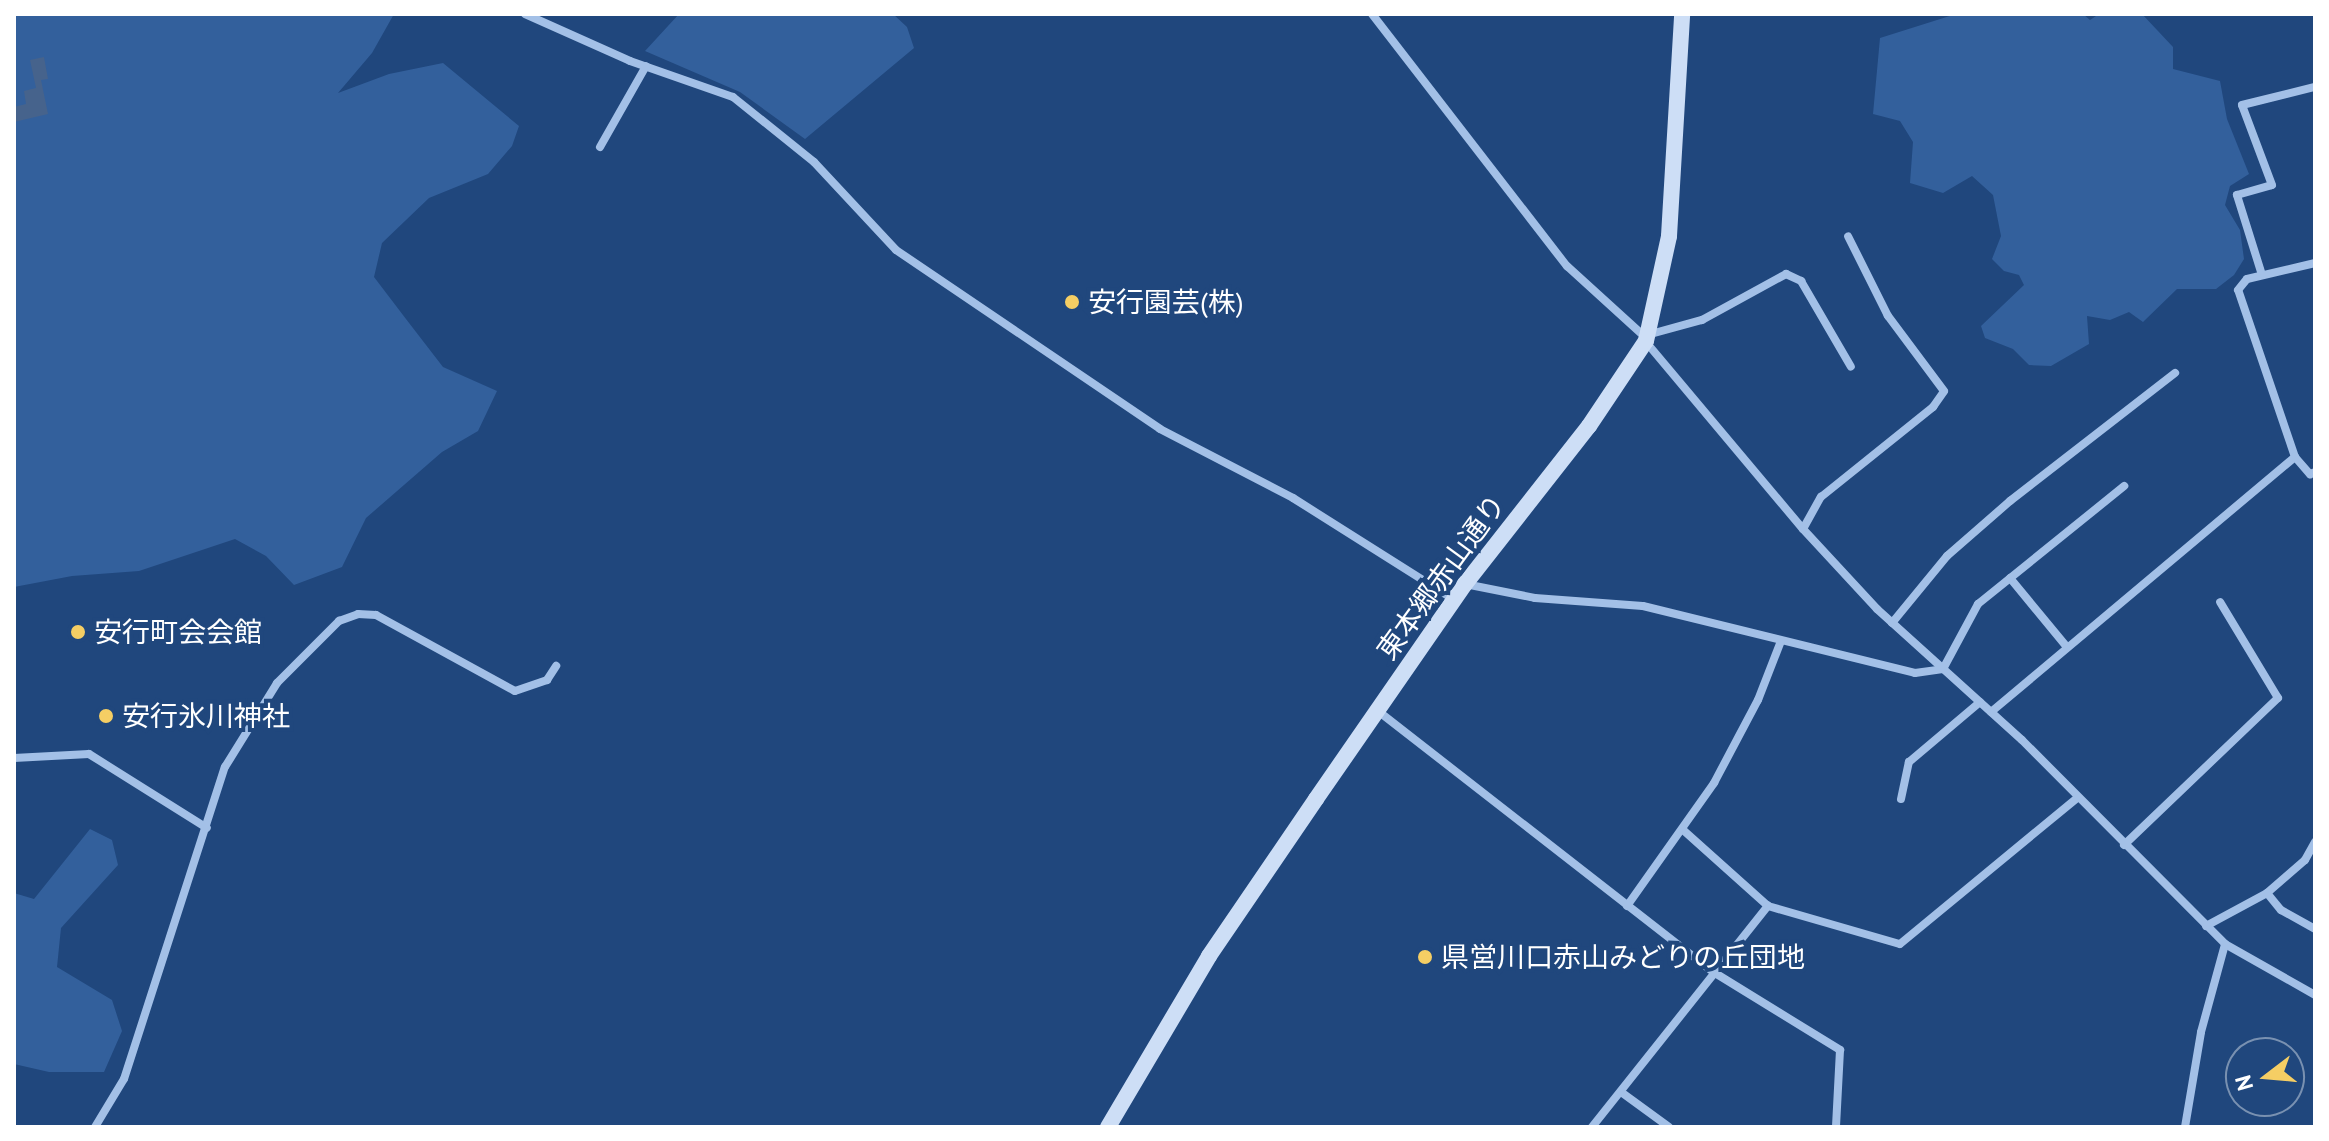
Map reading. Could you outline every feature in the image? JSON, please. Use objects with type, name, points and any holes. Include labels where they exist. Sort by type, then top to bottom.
[{"type":"street","points":[[525,14],[646,66],[733,97],[814,162],[896,250],[1160,429],[1293,498],[1454,600]]},
{"type":"street","points":[[1372,14],[1557,255],[1646,338],[1803,529],[1892,623],[1991,712],[2225,944],[2315,995]]},
{"type":"street","name":"東本郷赤山通り","points":[[1108,1127],[1209,956],[1465,584],[1589,426],[1646,338],[1669,236],[1682,14]]},
{"type":"street","points":[[600,147],[646,66]]},
{"type":"street","points":[[2262,275],[2237,195],[2272,185],[2242,105],[2315,87]]},
{"type":"street","points":[[1803,529],[1821,497],[1933,407],[1944,391],[1888,316],[1848,236]]},
{"type":"street","points":[[2315,263],[2247,279],[2238,290],[2295,457],[2310,474],[2315,472]]},
{"type":"street","points":[[1646,338],[1702,320],[1786,274],[1801,281],[1851,367]]},
{"type":"street","points":[[1892,623],[1947,556],[1989,519],[2175,373]]},
{"type":"street","points":[[1991,712],[2295,457]]},
{"type":"street","points":[[1943,669],[1978,604],[2124,486]]},
{"type":"street","points":[[2010,578],[2066,646]]},
{"type":"street","points":[[1465,584],[1535,598],[1643,606],[1915,673],[1943,669]]},
{"type":"street","points":[[2124,845],[2278,698],[2220,602]]},
{"type":"street","points":[[95,1127],[124,1079],[225,767],[277,683],[339,621],[376,615],[515,691],[547,680],[556,666]]},
{"type":"street","points":[[1627,906],[1682,829],[1758,700],[1781,641]]},
{"type":"street","points":[[1901,799],[1909,762],[1980,702]]},
{"type":"street","points":[[1377,710],[1715,973],[1840,1050],[1836,1127]]},
{"type":"street","points":[[14,758],[89,754],[207,828]]},
{"type":"street","points":[[1682,829],[1768,906],[1900,944],[2077,798]]},
{"type":"street","points":[[2206,926],[2267,893],[2305,860],[2315,842]]},
{"type":"street","points":[[2267,893],[2281,910],[2315,929]]},
{"type":"street","points":[[1592,1127],[1768,906]]},
{"type":"street","points":[[2185,1127],[2201,1032],[2225,944]]},
{"type":"street","points":[[1621,1092],[1669,1127]]},
{"type":"shaded area","points":[[14,14],[394,14],[372,53],[338,93],[389,74],[443,63],[519,126],[512,146],[488,174],[429,198],[382,243],[374,277],[443,367],[497,391],[478,431],[442,452],[366,518],[342,567],[294,585],[266,556],[235,539],[139,571],[72,576],[14,587]]},
{"type":"shaded area","points":[[679,14],[893,14],[907,27],[914,48],[805,139],[740,92],[645,51]]},
{"type":"shaded area","points":[[1956,14],[2083,14],[2090,20],[2099,14],[2142,14],[2173,47],[2173,69],[2220,81],[2227,119],[2249,174],[2230,186],[2225,205],[2240,230],[2244,259],[2234,275],[2216,289],[2177,289],[2143,322],[2129,312],[2110,320],[2087,316],[2089,344],[2051,366],[2029,365],[2013,349],[1985,338],[1981,326],[2024,285],[2019,275],[2004,271],[1992,259],[2001,236],[1993,195],[1972,176],[1943,193],[1910,183],[1913,142],[1900,121],[1873,114],[1880,38]]},
{"type":"shaded area","points":[[44,57],[48,79],[41,80],[48,114],[14,122],[14,107],[26,104],[24,91],[36,88],[30,60]]},
{"type":"shaded area","points":[[90,829],[112,840],[118,865],[61,928],[57,967],[112,1000],[122,1031],[104,1072],[49,1072],[14,1064],[14,893],[34,899]]},
{"type":"place","name":"安行園芸(株)","points":[[1072,302]]},
{"type":"place","name":"安行町会会館","points":[[78,632]]},
{"type":"place","name":"安行氷川神社","points":[[106,716]]},
{"type":"place","name":"県営川口赤山みどりの丘団地","points":[[1425,957]]}]
